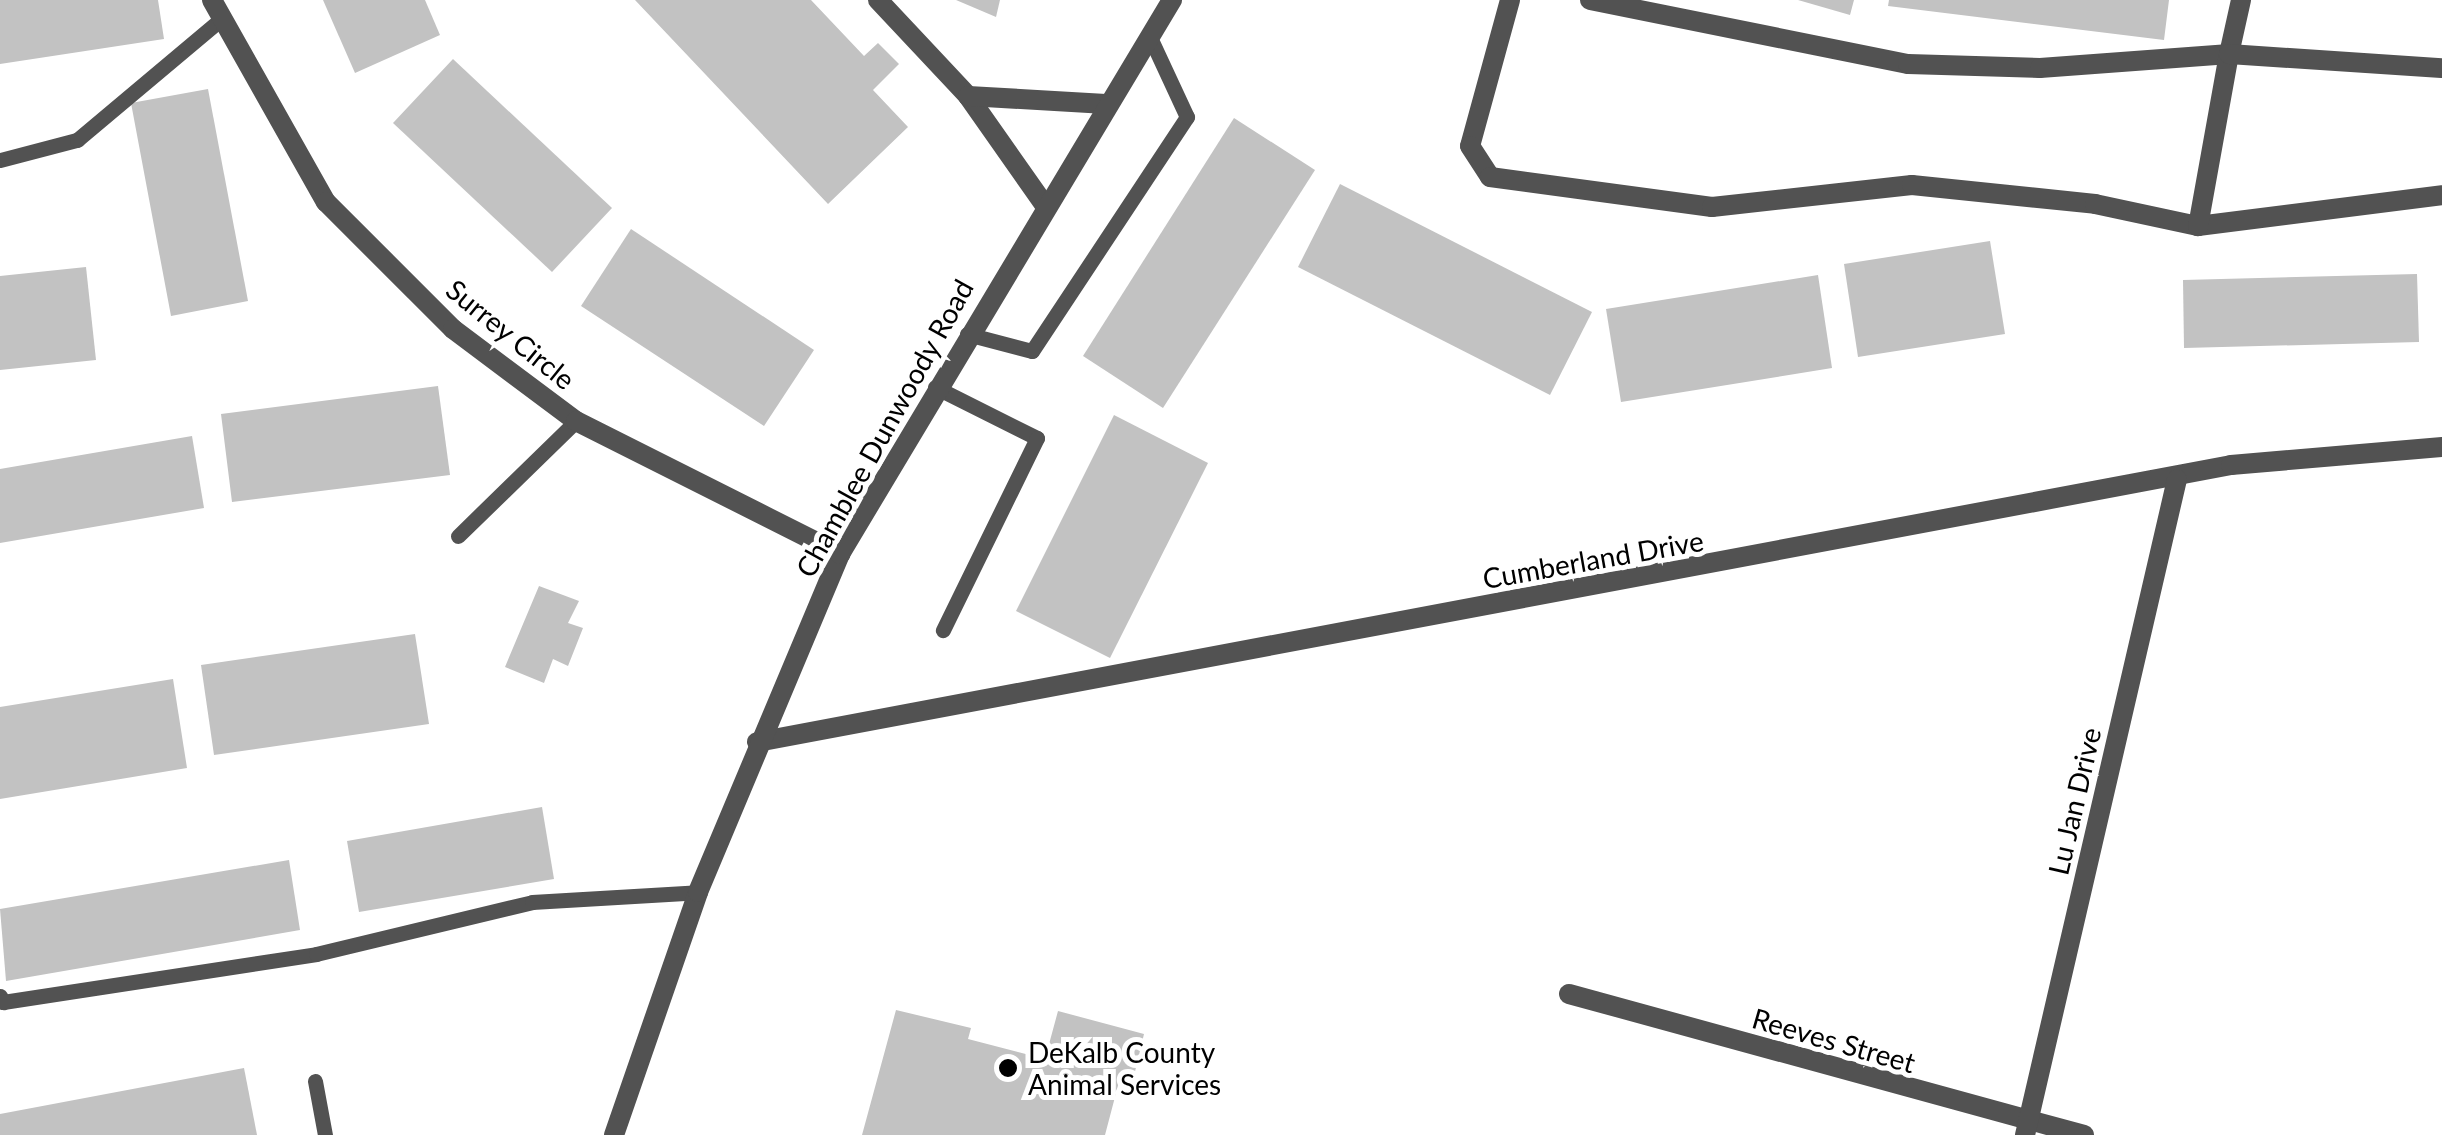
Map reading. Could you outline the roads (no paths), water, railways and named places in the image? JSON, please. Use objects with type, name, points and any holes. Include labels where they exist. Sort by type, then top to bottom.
[{"type":"street","points":[[878,0],[968,96],[1044,204]]},
{"type":"street","name":"Chamblee Dunwoody Road","points":[[614,1135],[698,892],[756,742],[840,554],[1044,204],[1172,0]]},
{"type":"street","points":[[1590,0],[1908,64],[2040,68],[2229,54],[2442,68]]},
{"type":"street","points":[[2198,226],[2241,0]]},
{"type":"street","points":[[1509,2],[1470,146],[1490,177],[1576,193],[1712,206],[1912,185],[2095,204],[2198,226],[2442,194]]},
{"type":"street","name":"Surrey Circle","points":[[215,10],[269,96],[326,202],[453,329],[576,420],[840,554]]},
{"type":"street","points":[[968,96],[1106,104]]},
{"type":"street","name":"Cumberland Drive","points":[[756,742],[2176,478],[2231,464],[2442,446]]},
{"type":"street","name":"Lu Jan Drive","points":[[2026,1129],[2176,478]]},
{"type":"street","name":"Reeves Street","points":[[1569,994],[2026,1129],[2084,1135]]},
{"type":"lane","points":[[0,160],[76,140],[215,10]]},
{"type":"lane","points":[[967,334],[1032,351],[1187,117],[1150,35]]},
{"type":"lane","points":[[935,387],[1037,438],[944,630]]},
{"type":"lane","points":[[458,536],[576,420]]},
{"type":"lane","points":[[0,996],[3,1002],[316,954],[532,902],[698,892]]},
{"type":"lane","points":[[315,1081],[326,1135]]},
{"type":"place","name":"DeKalb County Animal Services","points":[[1008,1068]]}]
